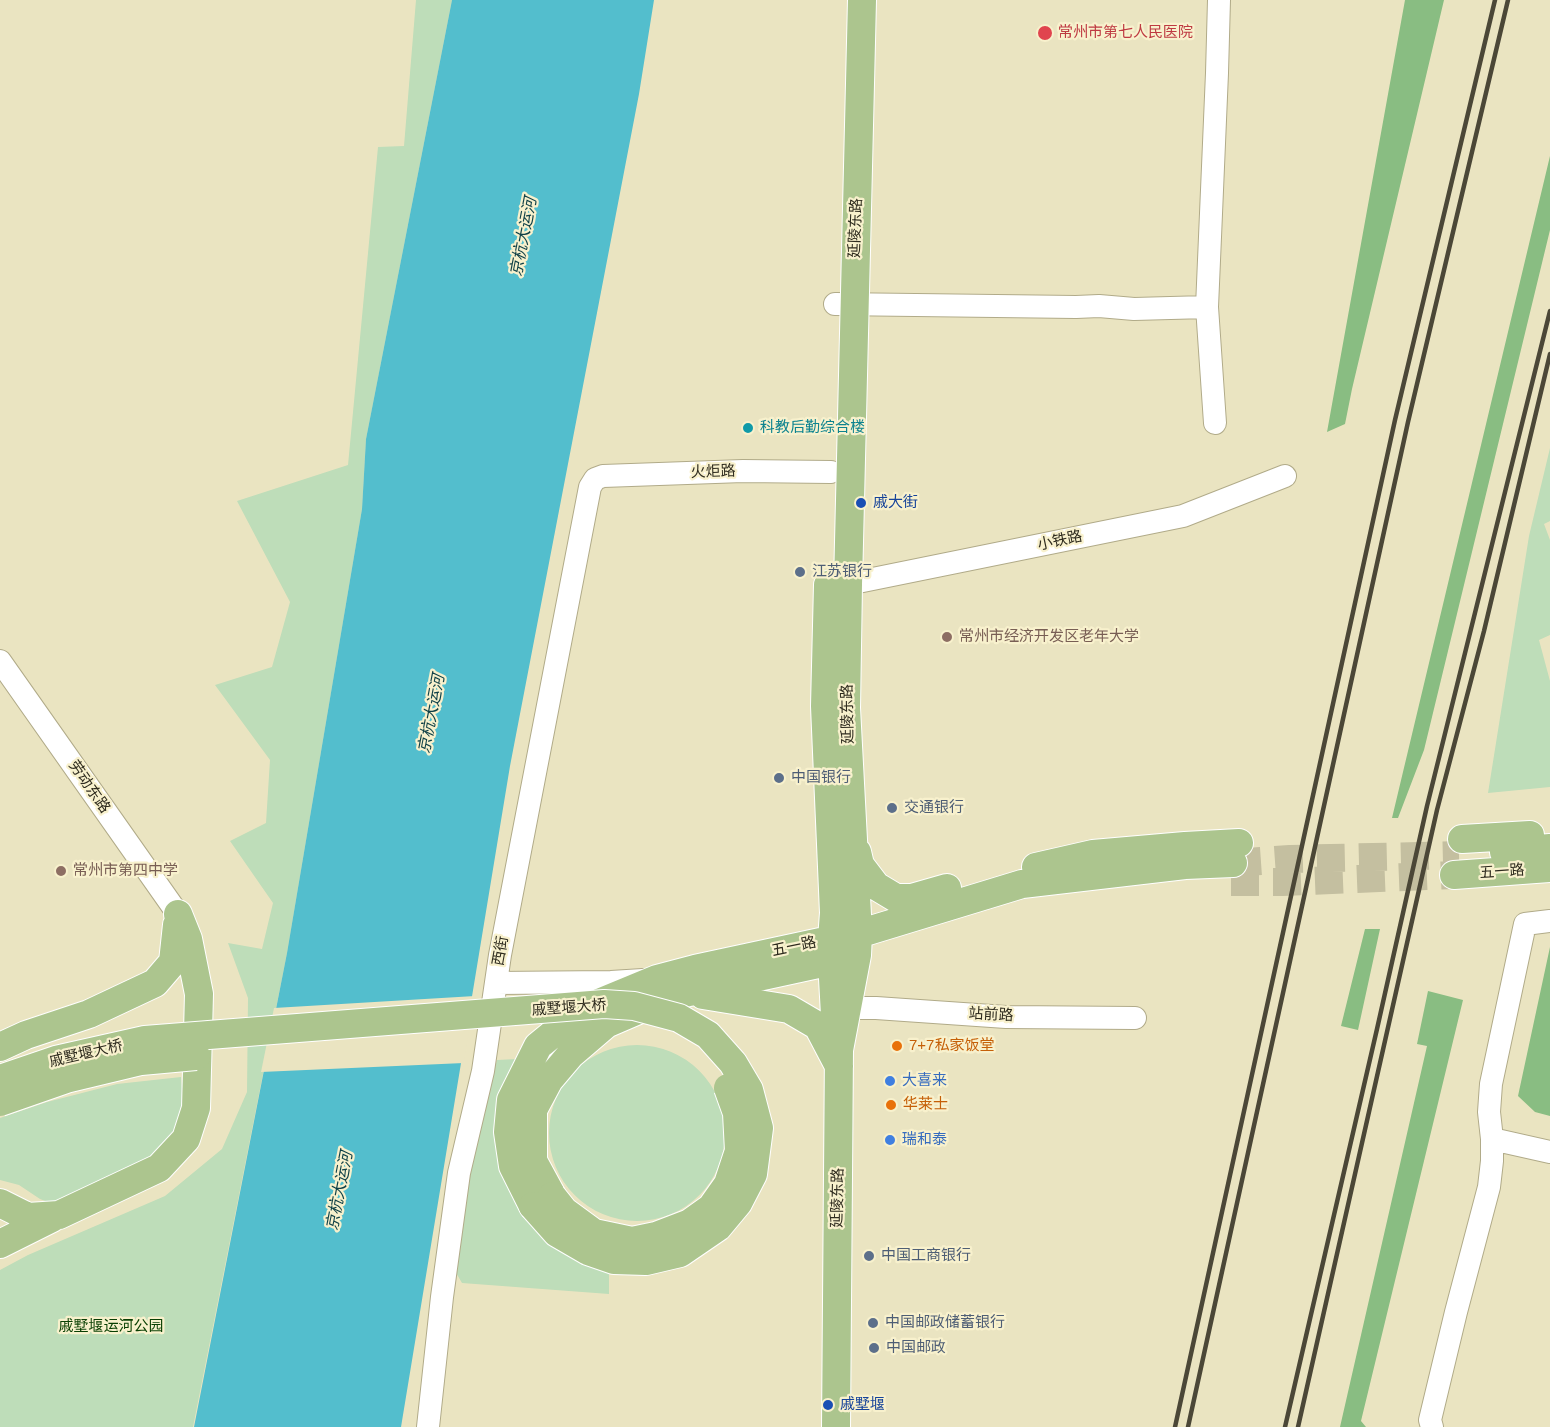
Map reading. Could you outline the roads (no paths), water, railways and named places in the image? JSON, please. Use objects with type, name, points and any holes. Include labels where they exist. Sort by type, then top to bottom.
[{"type":"main road","name":"延陵东路","points":[[843,0],[845,304],[838,584],[825,706],[834,913],[845,947]]},
{"type":"main road","name":"延陵东路","points":[[836,1427],[840,1058],[847,1008],[845,947],[857,853],[831,472],[845,304],[862,0]]},
{"type":"main road","points":[[1458,856],[1550,833]]},
{"type":"main road","points":[[857,853],[876,886],[896,898],[912,898],[1093,854],[1185,846],[1234,862]]},
{"type":"main road","name":"五一路","points":[[1458,856],[1550,848]]},
{"type":"main road","points":[[857,853],[879,907],[891,916],[904,920]]},
{"type":"main road","name":"五一路","points":[[1458,856],[1550,868]]},
{"type":"main road","name":"五一路","points":[[543,1201],[533,1161],[533,1110],[549,1080],[571,1054],[606,1024],[657,1002],[845,947],[1031,901],[1180,883],[1234,862]]},
{"type":"main road","name":"五一路","points":[[543,1201],[513,1166],[508,1132],[511,1100],[538,1046],[582,1010],[657,979],[695,969],[845,947],[904,920],[1022,884],[1185,865],[1234,862]]},
{"type":"main road","points":[[0,1047],[26,1035],[89,1014],[154,983],[173,962],[178,914]]},
{"type":"main road","points":[[0,1244],[159,1168],[186,1139],[196,1108],[200,994],[188,939],[178,914]]},
{"type":"main road","points":[[840,1058],[833,1005],[845,947]]},
{"type":"main road","points":[[689,992],[789,1009],[818,1026],[840,1058]]},
{"type":"main road","name":"戚墅堰大桥","points":[[0,1079],[56,1060],[145,1041],[604,1004],[634,1006],[679,1018],[708,1035],[733,1063],[749,1090],[759,1128],[753,1174],[738,1203],[718,1227],[680,1253],[646,1261],[614,1260],[588,1251],[557,1233],[543,1201]]},
{"type":"main road","name":"戚墅堰大桥","points":[[0,1102],[66,1079],[141,1061],[597,1023],[635,1022],[671,1033],[703,1053],[726,1082],[736,1113],[739,1151],[728,1184],[711,1208],[690,1223],[656,1236],[632,1241],[594,1233],[564,1211],[543,1201]]},
{"type":"main road","points":[[0,1203],[28,1217],[59,1215]]},
{"type":"street","points":[[1215,423],[1207,307],[1219,0]]},
{"type":"street","points":[[845,304],[1099,306],[1134,309],[1207,307]]},
{"type":"street","name":"火炬路","points":[[595,479],[603,476],[732,471],[831,472]]},
{"type":"street","name":"小铁路","points":[[838,584],[1183,516],[1285,476]]},
{"type":"street","name":"西街","points":[[428,1427],[442,1297],[459,1173],[483,1071],[496,983],[590,487],[595,479]]},
{"type":"street","name":"劳动东路","points":[[0,661],[178,914]]},
{"type":"street","points":[[1432,1427],[1430,1420],[1488,1187],[1492,1161],[1489,1112],[1491,1084],[1525,924],[1550,921]]},
{"type":"street","points":[[496,983],[611,982],[657,979]]},
{"type":"street","name":"站前路","points":[[847,1008],[1006,1017],[1135,1018]]},
{"type":"street","points":[[1492,1138],[1550,1152]]},
{"type":"water","name":"京杭大运河","points":[[452,0],[654,0],[639,94],[510,766],[401,1427],[194,1427],[287,953],[362,509],[366,439]]},
{"type":"tunnel","points":[[1233,863],[1290,859],[1459,855]]},
{"type":"tunnel","points":[[1231,882],[1454,875]]},
{"type":"railway","points":[[1175,1427],[1395,420],[1495,0]]},
{"type":"railway","points":[[1188,1427],[1408,422],[1508,0]]},
{"type":"railway","points":[[1285,1427],[1427,806],[1550,311]]},
{"type":"railway","points":[[1298,1427],[1437,810],[1484,631],[1550,354]]},
{"type":"place","name":"常州市第七人民医院","points":[[1045,33]]},
{"type":"place","name":"科教后勤综合楼","points":[[748,428]]},
{"type":"place","name":"戚大街","points":[[861,503]]},
{"type":"place","name":"江苏银行","points":[[800,572]]},
{"type":"place","name":"常州市经济开发区老年大学","points":[[947,637]]},
{"type":"place","name":"中国银行","points":[[779,778]]},
{"type":"place","name":"交通银行","points":[[892,808]]},
{"type":"place","name":"常州市第四中学","points":[[61,871]]},
{"type":"place","name":"7+7私家饭堂","points":[[897,1046]]},
{"type":"place","name":"大喜来","points":[[890,1081]]},
{"type":"place","name":"华莱士","points":[[891,1105]]},
{"type":"place","name":"瑞和泰","points":[[890,1140]]},
{"type":"place","name":"中国工商银行","points":[[869,1256]]},
{"type":"place","name":"中国邮政储蓄银行","points":[[873,1323]]},
{"type":"place","name":"中国邮政","points":[[874,1348]]},
{"type":"place","name":"戚墅堰","points":[[828,1405]]},
{"type":"park label","name":"戚墅堰运河公园","points":[[111,1327]]}]
